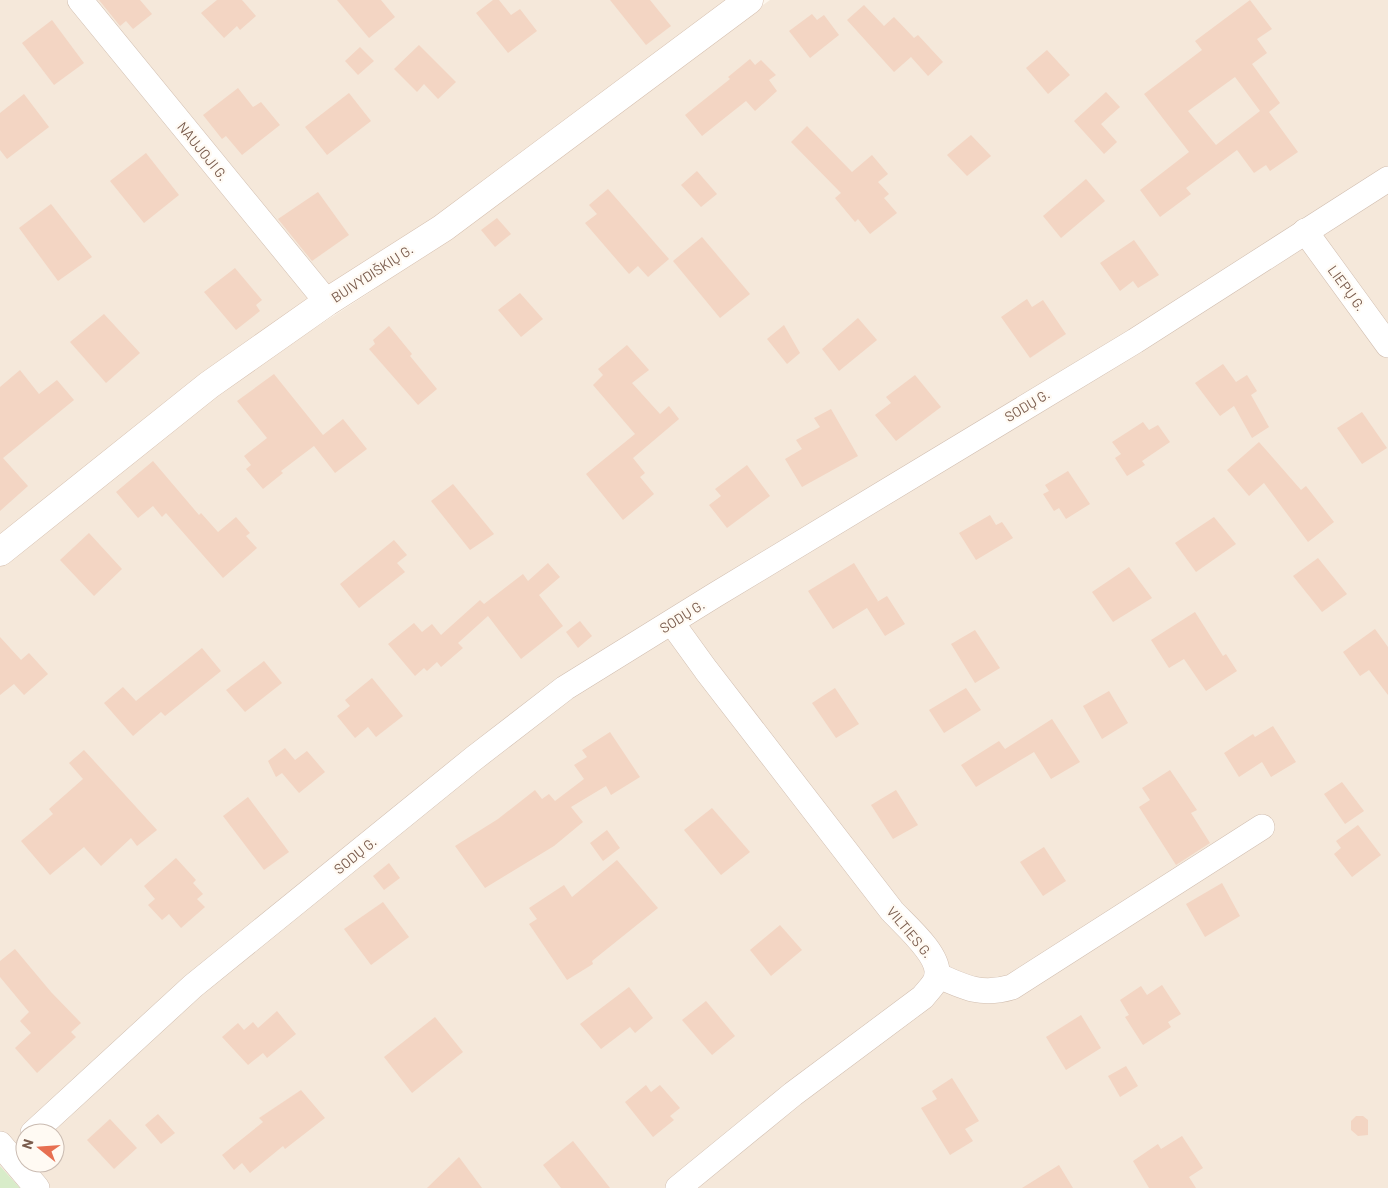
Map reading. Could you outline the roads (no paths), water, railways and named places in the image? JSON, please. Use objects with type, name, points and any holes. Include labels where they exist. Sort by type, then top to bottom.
[{"type":"main road","name":"BUIVYDIŠKIŲ G.","points":[[0,552],[209,385],[327,302],[442,228],[749,0]]},
{"type":"street","name":"NAUJOJI G.","points":[[80,0],[327,302]]},
{"type":"street","name":"SODŲ G.","points":[[44,1123],[193,986],[565,688],[1135,341],[1388,179]]},
{"type":"street","name":"LIEPŲ G.","points":[[1305,231],[1388,345]]},
{"type":"street","name":"VILTIES G.","points":[[672,622],[706,670],[892,911],[926,947],[936,964],[937,975],[923,997],[793,1094],[678,1188]]},
{"type":"street","points":[[937,975],[966,988],[981,991],[998,991],[1012,987],[1262,827]]},
{"type":"street","points":[[12,1147],[37,1188]]}]
